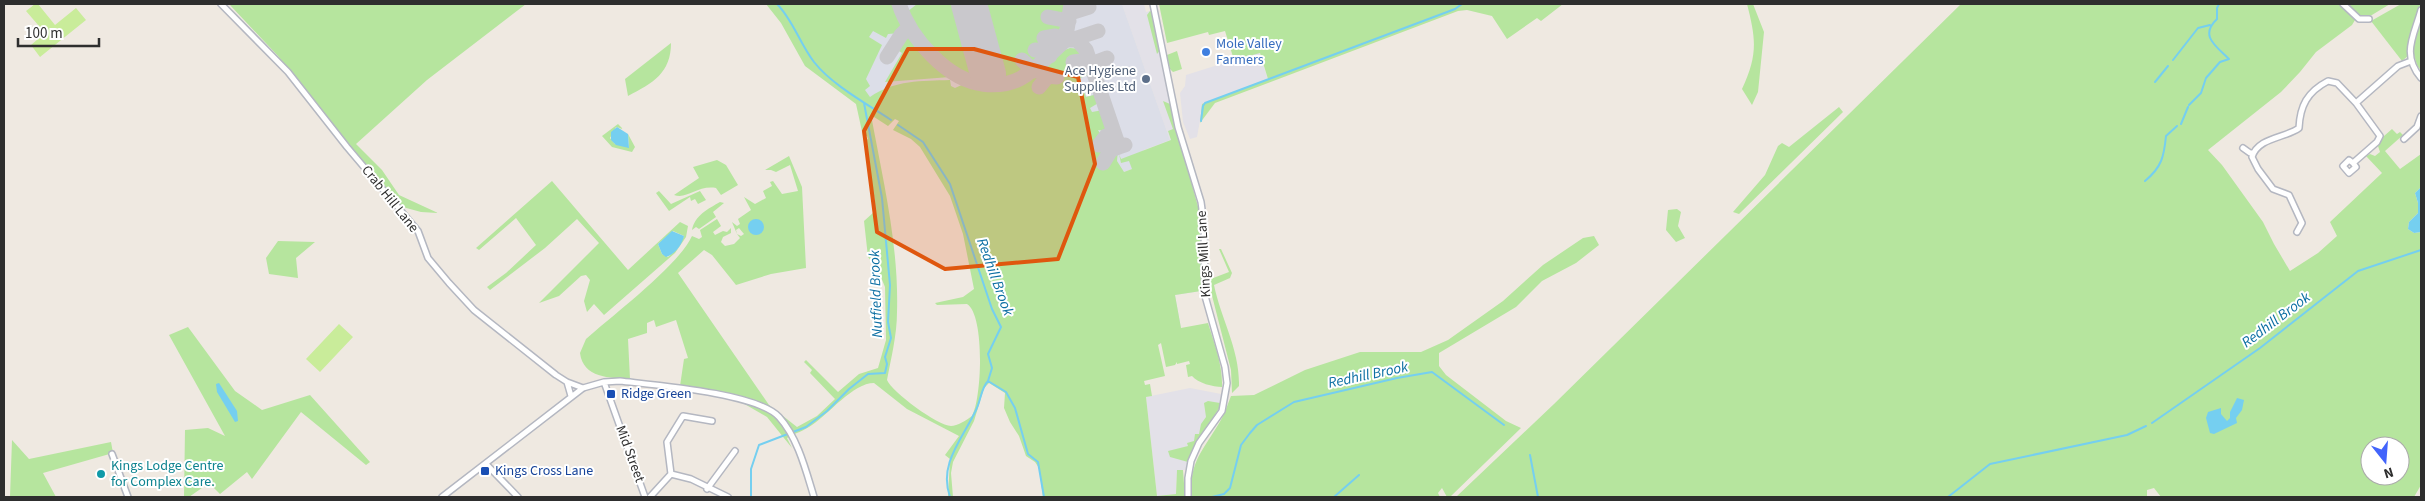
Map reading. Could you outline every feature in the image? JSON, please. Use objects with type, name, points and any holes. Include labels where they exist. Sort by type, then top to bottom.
[{"type":"street","name":"Crab Hill Lane","points":[[221,4],[288,72],[347,147],[418,231],[428,258],[448,283],[474,310],[567,382],[583,388]]},
{"type":"street","name":"Kings Mill Lane","points":[[1153,4],[1178,127],[1202,202],[1205,293],[1227,382],[1222,411],[1199,443],[1192,461],[1188,478],[1188,497]]},
{"type":"street","points":[[2342,4],[2359,19],[2369,20]]},
{"type":"street","points":[[2421,10],[2411,42],[2411,61],[2413,68],[2421,78]]},
{"type":"street","points":[[2356,103],[2398,66],[2411,61]]},
{"type":"street","points":[[2253,153],[2276,137],[2299,128],[2301,109],[2306,97],[2328,81],[2338,82],[2380,136],[2377,142],[2353,163]]},
{"type":"street","points":[[2404,139],[2417,127],[2421,116]]},
{"type":"street","points":[[2243,148],[2253,153]]},
{"type":"street","points":[[2253,153],[2254,161],[2265,180],[2273,189],[2289,194],[2295,203],[2302,222],[2297,232]]},
{"type":"street","points":[[567,382],[571,396]]},
{"type":"street","points":[[442,497],[571,396],[583,388],[604,382],[638,383],[748,401],[773,413],[791,436],[809,478],[814,497]]},
{"type":"street","name":"Mid Street","points":[[604,382],[646,497]]},
{"type":"street","points":[[650,497],[671,474],[667,442],[683,416],[712,421]]},
{"type":"street","points":[[707,489],[736,451]]},
{"type":"street","points":[[112,454],[128,497]]},
{"type":"street","points":[[486,464],[518,497]]},
{"type":"street","points":[[671,474],[691,479],[707,489],[728,497]]},
{"type":"highlighted area","points":[[908,49],[974,49],[1078,77],[1095,164],[1058,259],[945,269],[877,232],[864,131]]},
{"type":"shaded area","points":[[786,4],[1122,4],[1170,140],[1144,150],[1132,169],[1124,172],[1201,223],[1201,291],[1175,295],[1181,328],[956,191],[899,121],[884,113]]},
{"type":"shaded area","points":[[1122,4],[1144,4],[1146,12],[1150,11],[1170,103],[1168,108],[1177,139],[1143,150],[1170,140]]},
{"type":"shaded area","points":[[1259,52],[1268,79],[1203,104],[1197,137],[1190,139],[1183,122],[1180,93],[1185,86],[1186,75]]},
{"type":"shaded area","points":[[1190,388],[1221,394],[1219,407],[1194,447],[1185,470],[1177,470],[1176,494],[1157,496],[1146,397]]},
{"type":"green space","points":[[35,4],[38,4],[55,25],[76,8],[86,20],[40,57],[31,45],[45,33],[26,11]]},
{"type":"green space","points":[[229,4],[526,4],[427,80],[356,144],[382,170],[399,195],[438,213],[421,212],[399,206],[278,56]]},
{"type":"green space","points":[[766,4],[895,4],[902,23],[900,30],[896,33],[888,34],[886,38],[873,31],[869,37],[882,45],[866,79],[870,86],[865,90],[870,97],[889,87],[909,82],[950,80],[951,86],[955,88],[966,83],[993,92],[1007,90],[1020,85],[1043,69],[1045,75],[1037,86],[1039,89],[1047,81],[1060,78],[1059,74],[1049,73],[1046,65],[1057,54],[1060,55],[1059,52],[1070,48],[1081,49],[1085,58],[1080,60],[1072,59],[1070,63],[1083,66],[1088,65],[1091,74],[1080,78],[1080,81],[1086,97],[1097,94],[1100,102],[1090,108],[1092,112],[1103,110],[1104,123],[1108,122],[1112,132],[1098,130],[1103,138],[1097,146],[1101,147],[1113,136],[1116,146],[1109,148],[1100,164],[1106,165],[1111,153],[1118,149],[1117,161],[1124,172],[1132,169],[1129,161],[1121,163],[1119,154],[1121,159],[1171,140],[1168,131],[1173,129],[1163,101],[1170,104],[1200,214],[1201,291],[1175,295],[1181,328],[1208,323],[1220,362],[1222,387],[1206,384],[1192,376],[1188,377],[1186,365],[1190,364],[1189,361],[1177,364],[1177,362],[1175,365],[1166,367],[1161,343],[1158,345],[1165,376],[1144,381],[1145,385],[1150,384],[1152,396],[1146,397],[1157,496],[1176,494],[1177,470],[1183,470],[1185,497],[1043,497],[1039,468],[1035,462],[1026,456],[1019,436],[1010,422],[1004,408],[1005,393],[989,383],[984,388],[974,421],[953,462],[951,473],[953,497],[948,497],[950,459],[945,455],[959,436],[907,409],[874,383],[866,384],[850,393],[812,425],[787,438],[792,448],[767,417],[741,402],[742,397],[680,386],[684,359],[688,358],[676,320],[656,327],[654,320],[647,323],[647,333],[628,339],[630,379],[606,377],[592,372],[586,367],[580,353],[586,339],[660,275],[685,248],[692,236],[699,239],[702,237],[700,230],[717,219],[721,226],[713,232],[715,235],[723,231],[727,232],[731,228],[731,233],[723,237],[721,242],[725,246],[734,244],[740,238],[737,234],[732,222],[737,226],[740,224],[738,219],[751,210],[744,197],[755,204],[766,198],[763,191],[772,186],[770,182],[773,181],[782,194],[798,191],[790,165],[776,172],[765,170],[789,156],[802,187],[806,268],[771,274],[736,285],[712,255],[704,250],[678,273],[769,405],[797,427],[817,416],[835,399],[810,373],[812,370],[804,362],[806,360],[838,392],[859,374],[878,368],[886,340],[885,287],[878,270],[868,257],[864,221],[874,212],[875,201],[864,141],[868,139],[867,136],[863,136],[856,104],[805,66],[781,23]],"holes":[[[871,115],[888,126],[895,119],[899,121],[893,130],[911,139],[920,147],[950,196],[963,234],[974,289],[963,297],[935,303],[937,305],[967,304],[973,311],[977,324],[980,376],[975,406],[972,416],[953,426],[945,425],[926,415],[897,392],[887,380],[897,321],[897,287],[893,238]],[[739,228],[744,234],[741,236],[737,234],[736,230]]]},
{"type":"green space","points":[[917,4],[1065,4],[1063,18],[1045,15],[1046,20],[1063,22],[1058,36],[1055,34],[1043,36],[1044,40],[1057,39],[1047,52],[1045,49],[1033,49],[1034,52],[1045,54],[1031,67],[1022,58],[1021,61],[1030,69],[997,80],[985,80],[973,78],[962,73],[931,49],[923,40],[910,19],[912,17],[909,17],[907,12]]},
{"type":"green space","points":[[1159,4],[1563,4],[1541,21],[1537,18],[1507,39],[1492,16],[1467,10],[1458,11],[1215,103],[1200,123],[1202,104],[1268,79],[1260,53],[1234,60],[1225,31],[1209,35],[1208,32],[1167,43]]},
{"type":"green space","points":[[1747,4],[1753,4],[1764,32],[1758,92],[1752,105],[1742,89],[1751,66],[1754,47],[1754,37]]},
{"type":"green space","points":[[1961,4],[2339,4],[2355,20],[2352,25],[2316,52],[2281,92],[2208,150],[2222,165],[2263,222],[2290,271],[2318,253],[2337,236],[2330,222],[2382,173],[2366,156],[2370,154],[2375,156],[2380,152],[2378,146],[2384,136],[2392,129],[2397,134],[2400,132],[2403,135],[2385,151],[2400,169],[2421,154],[2421,187],[2415,193],[2418,213],[2409,222],[2408,229],[2414,233],[2421,232],[2421,485],[2414,497],[2161,497],[2154,488],[2147,490],[2147,497],[1456,497],[1554,404]]},
{"type":"green space","points":[[2347,4],[2390,4],[2367,18],[2359,16]]},
{"type":"green space","points":[[2401,4],[2421,4],[2421,71],[2414,55],[2409,55],[2402,61],[2371,21]]},
{"type":"green space","points":[[1150,11],[1153,13],[1161,49],[1157,54],[1147,15]]},
{"type":"green space","points":[[906,35],[950,77],[885,82],[902,53],[896,49],[902,38]]},
{"type":"green space","points":[[671,43],[668,62],[664,70],[653,81],[628,96],[625,79]]},
{"type":"green space","points":[[1177,51],[1182,69],[1173,72],[1170,69],[1167,55]]},
{"type":"green space","points":[[1839,107],[1843,112],[1739,214],[1733,212],[1765,175],[1778,146],[1782,143],[1789,147]]},
{"type":"green space","points":[[618,124],[623,129],[616,127],[610,138],[615,144],[629,147],[628,134],[635,147],[632,152],[612,147],[602,136]]},
{"type":"green space","points":[[717,160],[726,165],[738,185],[721,195],[716,188],[709,188],[683,196],[674,195],[699,178],[693,167]]},
{"type":"green space","points":[[552,181],[628,270],[680,222],[688,226],[686,237],[675,253],[604,315],[594,304],[587,312],[584,301],[590,280],[586,275],[581,276],[559,296],[539,303],[599,243],[577,219],[545,248],[490,290],[487,287],[506,273],[536,245],[516,218],[479,250],[476,248]],"holes":[[[673,231],[684,236],[678,248],[668,257],[662,254],[658,244]]]},
{"type":"green space","points":[[659,191],[671,204],[700,191],[706,200],[698,204],[695,199],[691,201],[690,197],[669,211],[656,193]]},
{"type":"green space","points":[[720,202],[724,203],[713,212],[716,217],[699,229],[696,227],[692,230],[699,216]]},
{"type":"green space","points":[[1677,209],[1681,212],[1678,226],[1685,238],[1676,242],[1666,230],[1668,210]]},
{"type":"green space","points":[[1594,236],[1599,245],[1576,263],[1542,281],[1516,307],[1439,353],[1439,366],[1446,375],[1506,421],[1521,428],[1450,497],[1447,497],[1442,488],[1438,493],[1440,497],[1191,497],[1192,475],[1198,458],[1222,418],[1231,396],[1254,395],[1305,370],[1360,352],[1421,352],[1448,340],[1503,301],[1543,265],[1583,238]]},
{"type":"green space","points":[[278,241],[315,242],[296,258],[298,278],[269,274],[266,258]]},
{"type":"green space","points":[[1219,249],[1221,249],[1232,273],[1230,278],[1214,285],[1236,360],[1239,386],[1232,393],[1231,370],[1208,280],[1229,272]]},
{"type":"green space","points":[[339,324],[353,337],[320,372],[306,359]]},
{"type":"green space","points":[[188,327],[235,391],[262,410],[310,395],[370,462],[366,465],[301,412],[252,479],[247,472],[220,494],[209,483],[189,497],[184,497],[185,430],[208,428],[225,436],[169,335]]},
{"type":"green space","points":[[1208,401],[1220,403],[1220,407],[1194,447],[1188,462],[1170,457],[1168,451],[1188,446],[1187,443],[1194,441],[1195,434],[1199,434],[1201,424],[1206,417],[1204,403]]},
{"type":"green space","points":[[12,440],[29,459],[111,442],[113,453],[43,473],[56,497],[10,497]]},
{"type":"water","points":[[617,127],[628,134],[629,148],[616,145],[611,140],[611,132]]},
{"type":"water","points":[[2421,187],[2421,232],[2414,233],[2408,229],[2409,222],[2418,213],[2415,193]]},
{"type":"water","points":[[756,219],[764,227],[756,235],[748,227]]},
{"type":"water","points":[[672,231],[684,236],[678,249],[666,257],[662,254],[658,244]]},
{"type":"water","points":[[219,383],[237,411],[238,421],[235,422],[217,392],[216,384]]},
{"type":"water","points":[[2237,398],[2244,400],[2242,410],[2236,418],[2237,423],[2214,434],[2210,433],[2206,418],[2208,412],[2221,408],[2221,414],[2227,421],[2230,418],[2230,412]]},
{"type":"waterway","name":"Redhill Brook","points":[[777,4],[788,17],[809,55],[821,70],[850,94],[891,120]]},
{"type":"waterway","points":[[1201,121],[1205,103],[1455,9],[1462,4]]},
{"type":"waterway","points":[[2189,105],[2201,93],[2206,78],[2220,62],[2229,59],[2209,36],[2209,31],[2217,19],[2219,4]]},
{"type":"waterway","points":[[2173,60],[2198,28],[2210,25]]},
{"type":"waterway","points":[[2155,82],[2168,66]]},
{"type":"waterway","name":"Nutfield Brook","points":[[751,497],[751,469],[759,445],[806,427],[868,374],[885,373],[887,364],[885,357],[891,338],[888,322],[890,285],[882,198],[864,103]]},
{"type":"waterway","points":[[2181,124],[2188,107]]},
{"type":"waterway","name":"Redhill Brook","points":[[898,125],[923,142],[950,184],[992,309],[1001,327],[988,354],[992,368],[988,381],[1006,392],[1015,408],[1028,454],[1038,462],[1044,497]]},
{"type":"waterway","points":[[2145,181],[2159,166],[2166,136],[2177,126]]},
{"type":"waterway","name":"Redhill Brook","points":[[2152,423],[2260,348],[2358,271],[2421,250]]},
{"type":"waterway","name":"Redhill Brook","points":[[1212,497],[1224,494],[1230,488],[1241,445],[1250,433],[1257,425],[1294,402],[1397,378],[1432,372],[1504,425]]},
{"type":"waterway","points":[[950,497],[947,485],[947,473],[950,462],[988,381]]},
{"type":"waterway","name":"Redhill Brook","points":[[1948,497],[1990,464],[2127,435],[2146,426]]},
{"type":"waterway","name":"Redhill Brook","points":[[1530,455],[1538,497]]},
{"type":"waterway","points":[[1334,497],[1359,475]]},
{"type":"taxiway","points":[[899,4],[904,17],[921,43],[944,66],[970,81],[984,84],[989,81]]},
{"type":"taxiway","points":[[1058,46],[1067,30],[1071,4]]},
{"type":"taxiway","points":[[1070,13],[1089,7]]},
{"type":"taxiway","points":[[1048,17],[1069,21]]},
{"type":"taxiway","points":[[887,57],[901,35],[909,27]]},
{"type":"taxiway","points":[[1074,39],[1098,31]]},
{"type":"taxiway","points":[[1044,38],[1055,36],[1062,40]]},
{"type":"taxiway","points":[[982,84],[997,85],[1020,79],[1038,66],[1066,40],[1077,40],[1086,50],[1119,147],[1125,145]]},
{"type":"taxiway","points":[[1035,50],[1044,51],[1050,56]]},
{"type":"taxiway","points":[[1091,64],[1107,58]]},
{"type":"taxiway","points":[[1022,60],[1034,71]]},
{"type":"taxiway","points":[[1073,62],[1090,60]]},
{"type":"taxiway","points":[[1039,87],[1048,76],[1057,77]]},
{"type":"taxiway","points":[[1099,145],[1106,136],[1114,133]]},
{"type":"taxiway","points":[[1103,163],[1111,150],[1119,147]]},
{"type":"runway","points":[[969,4],[988,74]]},
{"type":"place","name":"Mole Valley Farmers","points":[[1206,52]]},
{"type":"place","name":"Ace Hygiene Supplies Ltd","points":[[1146,79]]},
{"type":"place","name":"Ridge Green","points":[[611,394]]},
{"type":"place","name":"Kings Cross Lane","points":[[485,471]]},
{"type":"place","name":"Kings Lodge Centre for Complex Care.","points":[[101,474]]}]
